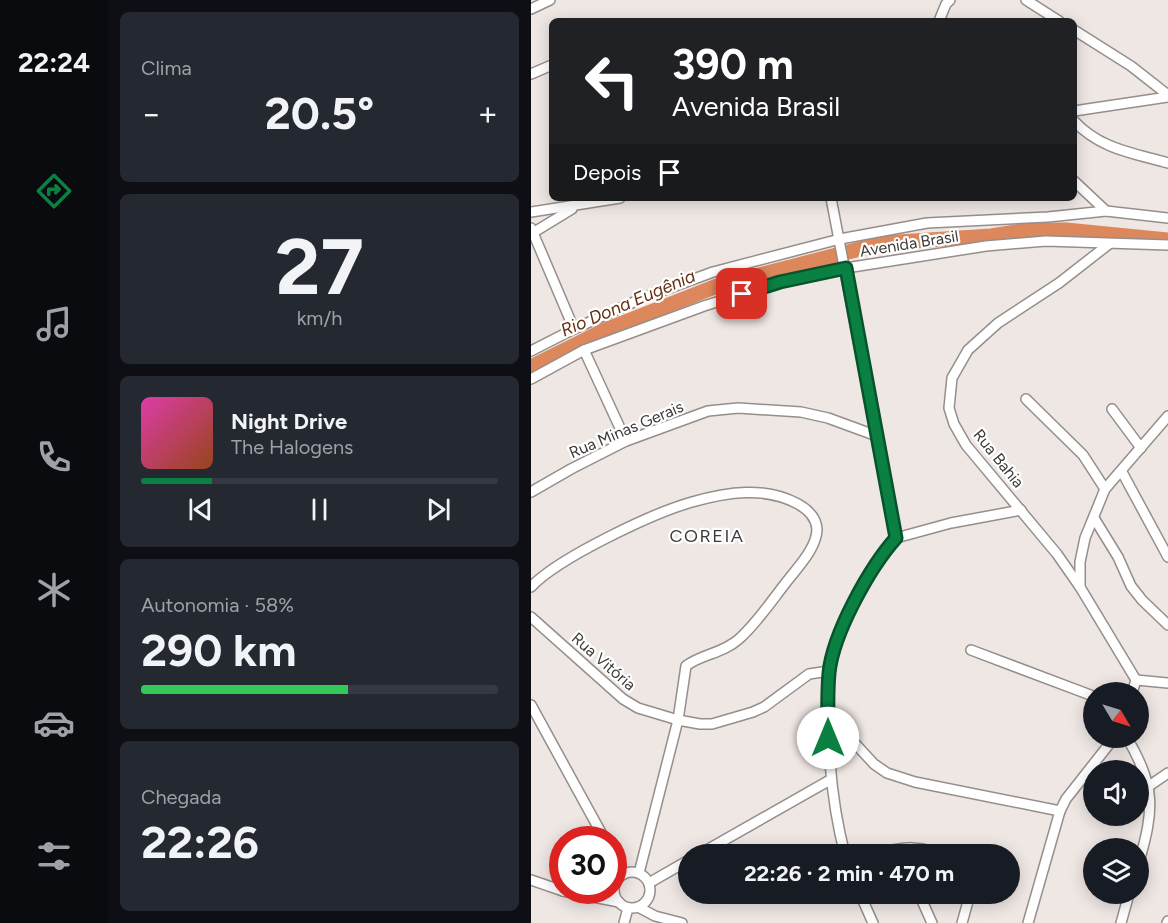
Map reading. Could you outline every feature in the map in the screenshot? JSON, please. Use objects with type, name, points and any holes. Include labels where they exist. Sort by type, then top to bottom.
[{"type":"street","points":[[531,9],[550,0]]},
{"type":"street","points":[[940,18],[950,0]]},
{"type":"street","points":[[1026,0],[1054,18]]},
{"type":"street","points":[[1077,32],[1131,66],[1168,96]]},
{"type":"street","points":[[531,74],[549,66]]},
{"type":"street","points":[[1077,111],[1168,96]]},
{"type":"street","points":[[1077,124],[1097,141],[1168,163]]},
{"type":"street","points":[[1077,184],[1106,211]]},
{"type":"street","points":[[531,212],[604,201]]},
{"type":"street","points":[[832,201],[896,538]]},
{"type":"street","points":[[574,329],[532,232],[577,206]]},
{"type":"street","name":"Avenida Brasil","points":[[531,351],[645,297],[713,272],[927,223],[1048,217],[1106,211],[1168,218]]},
{"type":"street","name":"Avenida Brasil","points":[[531,379],[584,350],[704,306],[845,264],[986,246],[1046,241],[1168,245]]},
{"type":"street","name":"Rua Bahia","points":[[1109,244],[1082,267],[998,323],[968,350],[952,378],[949,408],[954,424],[966,445],[1057,554],[1080,587],[1136,680]]},
{"type":"street","points":[[584,350],[626,441]]},
{"type":"street","points":[[1026,399],[1083,455],[1105,489]]},
{"type":"street","name":"Rua Minas Gerais","points":[[531,492],[626,441],[708,411],[738,408],[801,412],[828,418],[877,436]]},
{"type":"street","points":[[1112,409],[1141,448]]},
{"type":"street","points":[[1080,587],[1080,562],[1085,538],[1105,489],[1168,416]]},
{"type":"street","points":[[1122,472],[1168,557]]},
{"type":"street","points":[[531,587],[539,579],[587,549],[652,517],[690,502],[734,493],[763,492],[790,499],[807,509],[814,518],[817,529],[811,548],[755,622],[721,652],[691,662],[687,666],[678,720],[639,873]]},
{"type":"street","points":[[843,844],[830,780],[829,671],[840,632],[857,596],[885,551],[896,538],[951,523],[1021,510]]},
{"type":"street","points":[[1093,518],[1118,557],[1131,585],[1142,600],[1168,625]]},
{"type":"street","name":"Rua Vitória","points":[[531,617],[623,699],[638,708],[700,724],[712,724],[753,712],[764,707],[809,674],[829,671]]},
{"type":"street","points":[[971,650],[1083,692]]},
{"type":"street","points":[[1136,680],[1168,683]]},
{"type":"street","points":[[531,705],[597,826]]},
{"type":"street","points":[[828,718],[849,736],[874,764],[887,773],[915,782],[1060,811]]},
{"type":"street","points":[[1028,923],[1060,811],[1106,748]]},
{"type":"street","points":[[1149,818],[1149,786],[1168,773]]},
{"type":"street","points":[[717,844],[830,780]]},
{"type":"street","points":[[649,883],[678,866]]},
{"type":"street","points":[[624,923],[633,907],[647,900],[649,894],[649,883],[639,873],[627,873]]},
{"type":"street","points":[[531,880],[549,886]]},
{"type":"street","points":[[625,904],[655,916],[682,923]]},
{"type":"street","points":[[864,904],[873,923]]},
{"type":"street","points":[[923,904],[932,923]]},
{"type":"street","points":[[962,923],[967,904]]},
{"type":"street","points":[[1121,923],[1126,904]]},
{"type":"waterway","name":"Rio Dona Eugênia","points":[[531,367],[605,330],[717,286],[883,243],[991,236],[1028,230],[1066,230],[1168,240]]},
{"type":"district","name":"COREIA","points":[[707,536]]},
{"type":"route","points":[[742,294],[780,282],[846,268],[896,538],[875,565],[840,632],[829,671],[828,738]]}]
